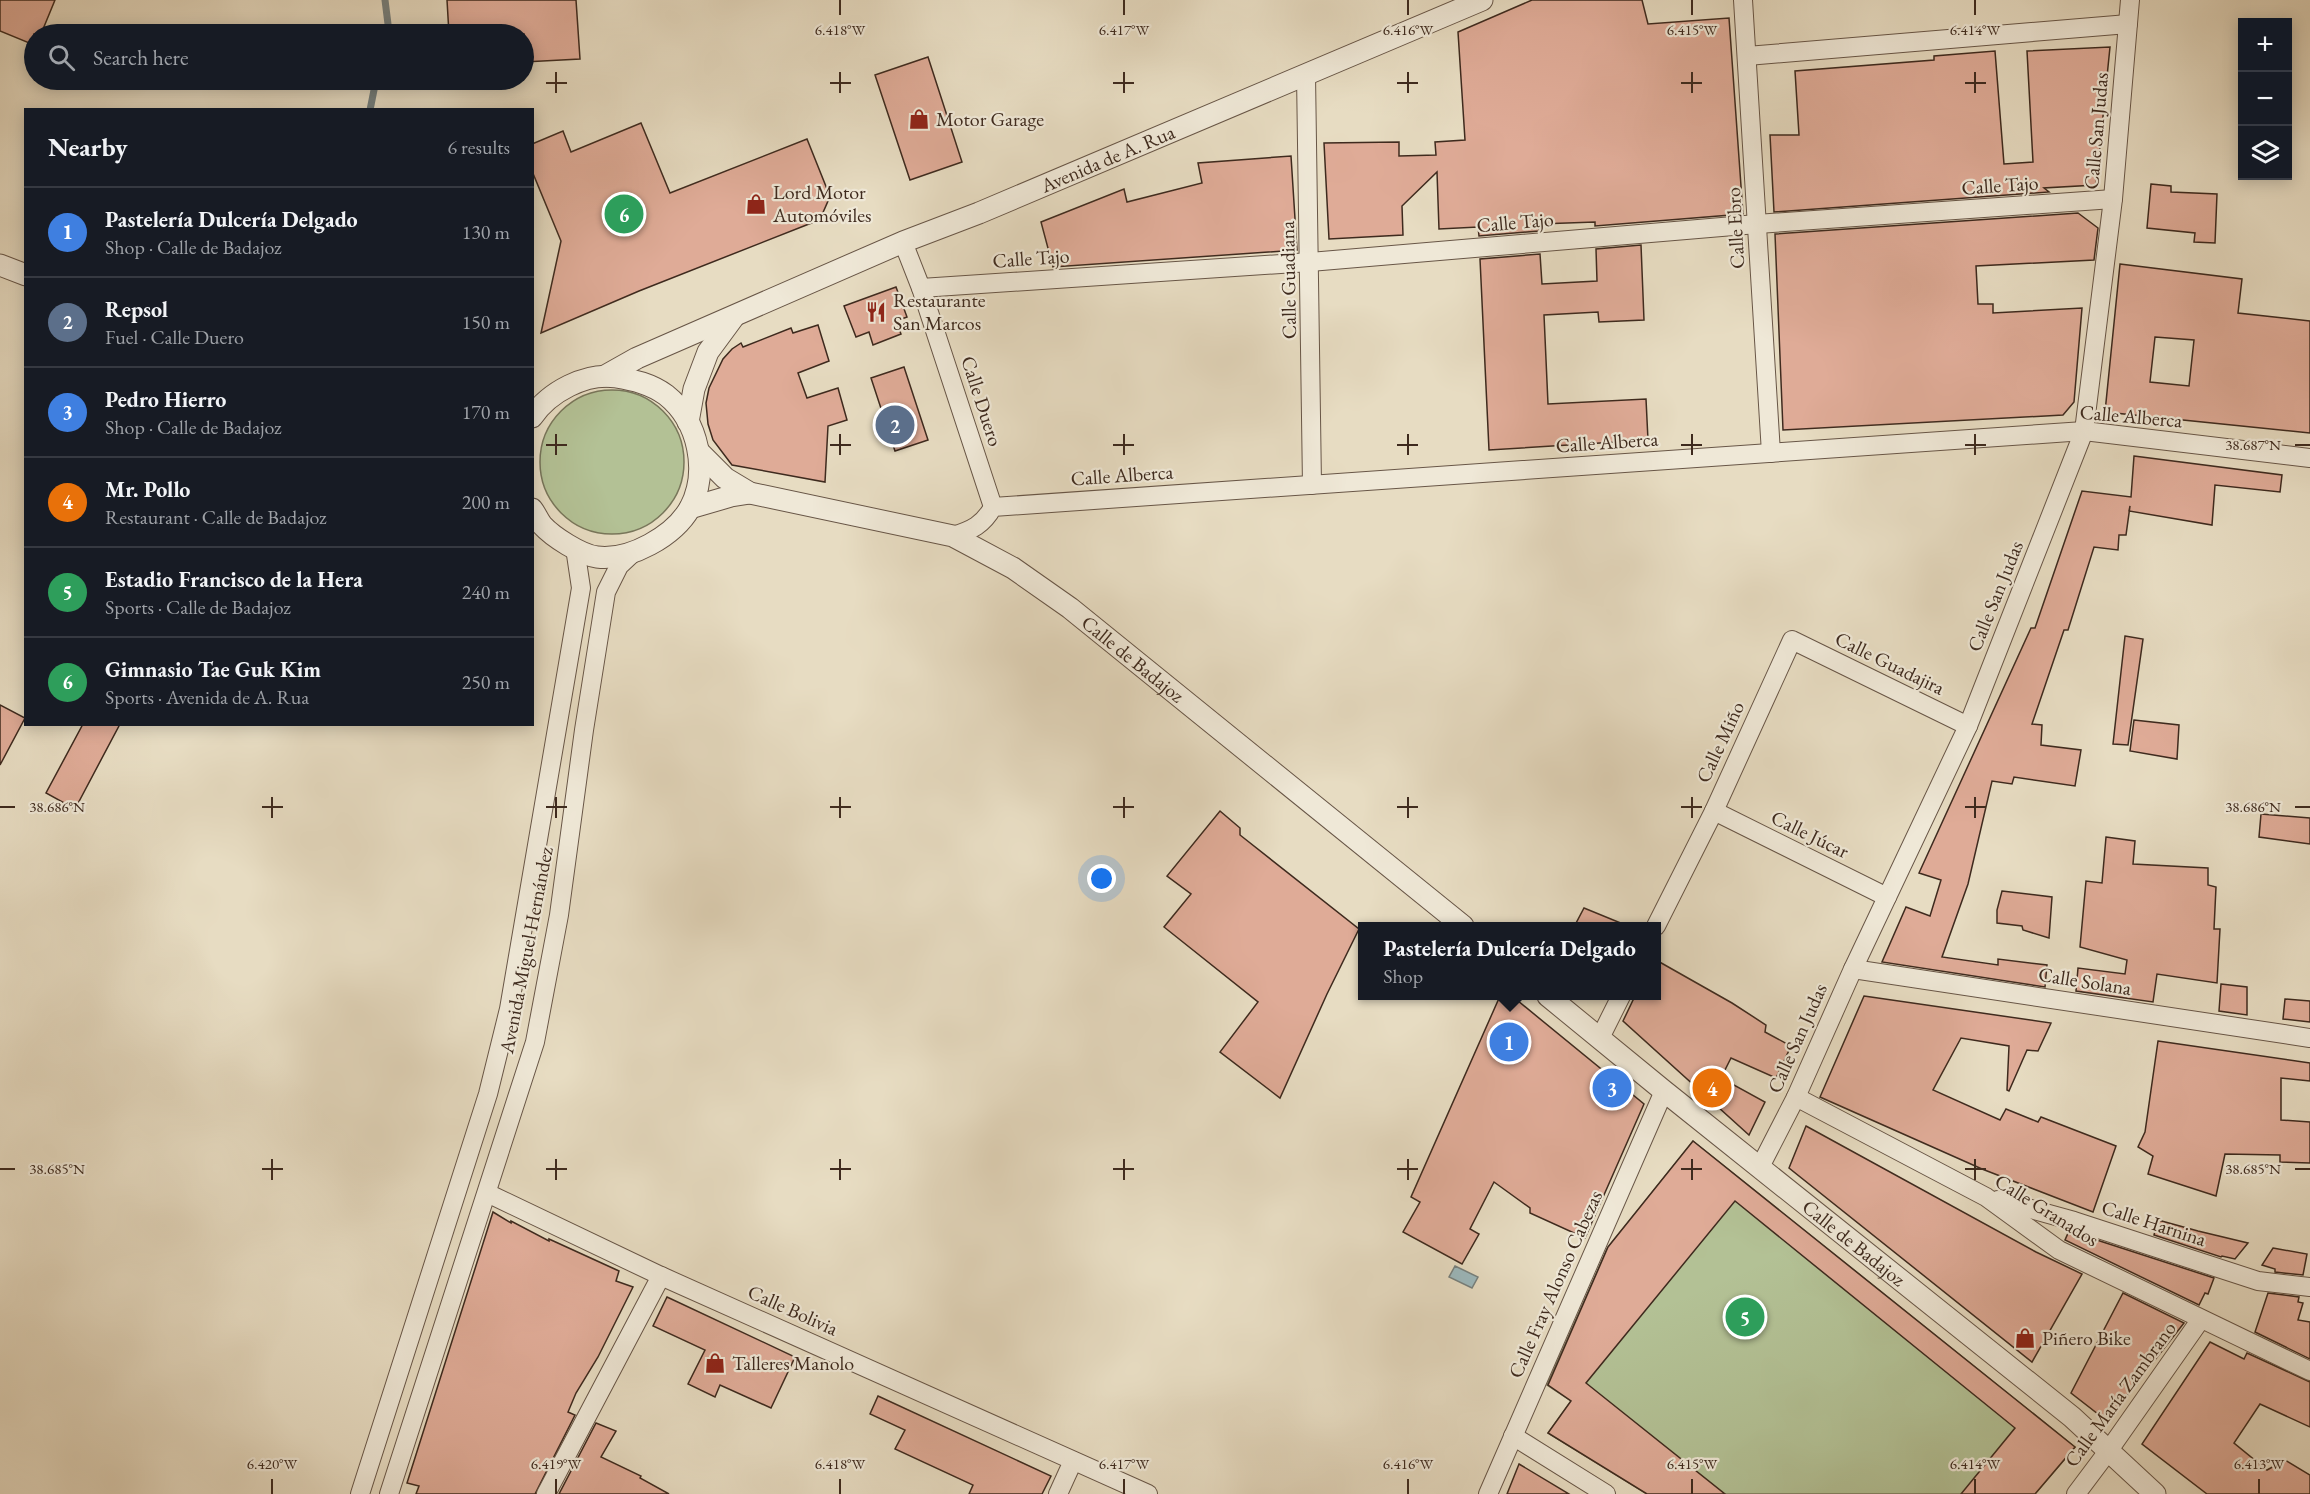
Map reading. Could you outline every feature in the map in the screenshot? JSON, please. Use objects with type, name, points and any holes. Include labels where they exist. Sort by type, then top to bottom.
[{"type":"street","name":"Avenida de A. Rua","points":[[605,376],[637,358],[903,242],[979,213],[1482,0]]},
{"type":"street","name":"Calle Ebro","points":[[1743,0],[1771,453]]},
{"type":"street","name":"Calle San Judas","points":[[1760,1167],[1796,1098],[1853,969],[1968,726],[2084,431],[2113,199],[2130,0]]},
{"type":"street","points":[[1747,56],[2128,24]]},
{"type":"street","name":"Calle Guadiana","points":[[1306,75],[1312,485]]},
{"type":"street","name":"Calle Tajo","points":[[921,288],[1310,262],[1757,224],[2113,199]]},
{"type":"street","name":"Calle Duero","points":[[903,242],[921,288],[993,507]]},
{"type":"street","points":[[0,265],[24,274]]},
{"type":"street","name":"Avenida de A. Rua","points":[[688,422],[694,389],[708,352],[733,318]]},
{"type":"street","points":[[534,414],[552,397],[578,381],[605,376],[640,381],[667,396],[688,422],[699,452],[699,478],[690,508],[671,532],[647,547],[597,557],[564,543],[542,525],[534,512]]},
{"type":"street","name":"Calle Alberca","points":[[993,507],[2084,431],[2310,458]]},
{"type":"street","name":"Calle de Badajoz","points":[[699,452],[725,478],[750,493],[953,536],[1013,568],[1070,608],[1457,922]]},
{"type":"street","name":"Calle de Badajoz","points":[[690,508],[750,493]]},
{"type":"street","points":[[953,536],[975,529],[986,519],[993,507]]},
{"type":"street","name":"Avenida Miguel Hernández","points":[[360,1494],[488,1094],[509,1009],[581,588],[575,548]]},
{"type":"street","name":"Avenida Miguel Hernández","points":[[390,1494],[535,1042],[559,915],[585,719],[606,592],[619,566],[636,550]]},
{"type":"street","name":"Calle Guadajira","points":[[1792,640],[1968,726]]},
{"type":"street","name":"Calle Miño","points":[[1658,922],[1714,811],[1792,640]]},
{"type":"street","name":"Calle Júcar","points":[[1714,811],[1887,897]]},
{"type":"street","name":"Calle Solana","points":[[1853,969],[2310,1038]]},
{"type":"street","name":"Calle de Badajoz","points":[[1553,1000],[2072,1417],[2155,1494]]},
{"type":"street","points":[[1600,1038],[1619,1000]]},
{"type":"street","name":"Calle Fray Alonso Cabezas","points":[[1488,1494],[1664,1091]]},
{"type":"street","name":"Calle Granados","points":[[1796,1098],[1986,1197],[2059,1250],[2310,1371]]},
{"type":"street","name":"Calle Bolivia","points":[[487,1193],[662,1276],[1148,1494]]},
{"type":"street","name":"Calle Harnina","points":[[1986,1197],[2074,1221],[2258,1281],[2310,1287]]},
{"type":"street","points":[[546,1494],[662,1276]]},
{"type":"street","name":"Calle María Zambrano","points":[[2076,1494],[2201,1319]]},
{"type":"street","points":[[1513,1436],[1606,1494]]},
{"type":"street","points":[[1058,1494],[1073,1461]]},
{"type":"green space","points":[[612,390],[639,396],[652,402],[663,411],[672,422],[678,435],[684,462],[678,489],[672,502],[663,513],[652,522],[639,528],[612,534],[585,528],[572,522],[561,513],[552,502],[546,489],[540,462],[546,435],[552,422],[561,411],[572,402],[585,396]]},
{"type":"green space","points":[[1693,1141],[2075,1447],[2035,1494],[1647,1494],[1548,1433],[1571,1401],[1547,1385],[1607,1249]]},
{"type":"water","points":[[1455,1266],[1478,1277],[1472,1288],[1449,1277]]},
{"type":"building","points":[[0,0],[55,0],[45,24],[24,24],[24,41],[0,31]]},
{"type":"building","points":[[447,0],[576,0],[580,59],[534,61],[534,24],[448,24]]},
{"type":"building","points":[[1532,0],[1642,0],[1648,24],[1729,18],[1743,214],[1595,226],[1595,222],[1539,224],[1539,231],[1479,236],[1478,227],[1439,229],[1437,172],[1402,206],[1403,235],[1329,239],[1324,143],[1399,142],[1399,156],[1436,155],[1435,142],[1465,140],[1458,32]]},
{"type":"building","points":[[2110,47],[2096,185],[2044,188],[2049,192],[1774,212],[1770,135],[1799,135],[1795,71],[1934,60],[1934,56],[1995,51],[2004,164],[2033,162],[2027,51]]},
{"type":"building","name":"Motor Garage","points":[[928,57],[962,162],[910,180],[875,75]]},
{"type":"building","points":[[641,123],[670,193],[807,139],[827,189],[828,201],[821,217],[814,222],[639,291],[541,333],[561,241],[534,176],[534,143],[563,131],[571,152]]},
{"type":"building","points":[[1291,156],[1297,250],[1053,267],[1041,222],[1124,189],[1127,202],[1202,183],[1198,163]]},
{"type":"building","points":[[2151,184],[2171,186],[2171,192],[2217,194],[2215,243],[2194,242],[2195,233],[2147,228]]},
{"type":"building","points":[[2078,213],[2098,228],[2094,260],[1976,266],[1978,304],[1993,304],[1993,313],[2082,308],[2074,402],[2063,415],[1783,430],[1775,234]]},
{"type":"building","points":[[1641,245],[1644,320],[1599,322],[1598,312],[1544,315],[1548,404],[1646,399],[1648,440],[1489,450],[1480,259],[1540,254],[1542,284],[1597,281],[1596,249]]},
{"type":"building","points":[[2120,264],[2242,279],[2238,313],[2310,321],[2310,433],[2105,412]],"holes":[[[2155,337],[2194,340],[2189,386],[2150,382]]]},
{"type":"building","name":"Restaurante San Marcos","points":[[896,287],[907,317],[896,321],[901,334],[873,345],[869,332],[856,337],[844,306]]},
{"type":"building","points":[[818,325],[829,361],[798,373],[807,398],[838,388],[847,420],[828,426],[825,482],[732,465],[713,440],[708,424],[706,403],[709,388],[723,359],[741,343],[743,347],[791,328],[793,333]]},
{"type":"building","points":[[904,367],[928,440],[895,451],[871,378]]},
{"type":"building","points":[[2134,456],[2282,475],[2280,492],[2215,485],[2212,525],[2129,511],[2126,535],[2119,535],[2118,550],[2094,547],[2068,630],[2064,630],[2032,724],[2042,725],[2041,745],[2081,750],[2075,786],[2014,777],[2012,784],[1992,781],[1968,884],[1942,957],[1998,965],[1998,959],[2047,965],[2045,987],[1882,962],[1906,907],[1930,916],[1941,880],[1919,873],[2031,628],[2035,628],[2082,491],[2131,497]]},
{"type":"building","points":[[2125,636],[2143,639],[2128,745],[2113,744]]},
{"type":"building","points":[[0,705],[24,717],[24,720],[0,765]]},
{"type":"building","points":[[2134,720],[2179,725],[2177,759],[2130,751]]},
{"type":"building","points":[[82,726],[119,726],[75,809],[46,793]]},
{"type":"building","points":[[1220,811],[1240,828],[1240,835],[1358,928],[1280,1098],[1220,1052],[1258,1002],[1164,927],[1191,894],[1167,876]]},
{"type":"building","points":[[2261,814],[2310,818],[2310,844],[2259,837]]},
{"type":"building","points":[[2106,837],[2135,841],[2133,864],[2208,868],[2208,885],[2216,887],[2214,929],[2220,929],[2217,983],[2157,974],[2153,1002],[2076,991],[2078,968],[2125,974],[2127,960],[2080,947],[2086,881],[2102,883]]},
{"type":"building","points":[[2002,891],[2052,897],[2049,938],[2023,930],[2022,926],[1997,923],[1997,910]]},
{"type":"building","points":[[1584,908],[1618,922],[1577,922]]},
{"type":"building","points":[[1661,963],[1732,1003],[1766,1025],[1765,1032],[1791,1046],[1776,1078],[1731,1058],[1721,1078],[1765,1102],[1749,1135],[1623,1021],[1633,1000],[1661,1000]]},
{"type":"building","points":[[2221,984],[2247,987],[2247,1015],[2219,1011]]},
{"type":"building","points":[[1864,996],[2051,1023],[2038,1051],[2027,1050],[2009,1091],[2007,1090],[2009,1046],[1961,1038],[1933,1090],[2000,1120],[2006,1109],[2038,1122],[2041,1117],[2116,1146],[2093,1212],[1982,1169],[1820,1097]]},
{"type":"building","points":[[2285,999],[2310,1001],[2310,1022],[2283,1019]]},
{"type":"building","points":[[1498,1000],[1517,1000],[1644,1104],[1585,1238],[1530,1213],[1530,1208],[1494,1182],[1470,1229],[1479,1234],[1462,1264],[1403,1232],[1420,1202],[1411,1197]]},
{"type":"building","points":[[2158,1041],[2310,1063],[2310,1081],[2281,1078],[2281,1120],[2310,1122],[2310,1163],[2280,1162],[2280,1155],[2225,1154],[2216,1196],[2148,1174],[2153,1156],[2138,1147],[2145,1132]]},
{"type":"building","points":[[1806,1126],[2036,1252],[2082,1274],[2032,1362],[1789,1168]]},
{"type":"building","points":[[1693,1141],[2075,1447],[2035,1494],[1961,1494],[2015,1428],[1735,1201],[1586,1383],[1725,1494],[1647,1494],[1548,1433],[1571,1401],[1548,1385],[1608,1247]]},
{"type":"building","points":[[493,1212],[549,1241],[549,1239],[619,1271],[616,1281],[633,1287],[598,1357],[576,1393],[568,1412],[575,1415],[535,1494],[416,1494],[419,1486],[407,1483]]},
{"type":"building","points":[[2158,1220],[2248,1243],[2235,1259],[2221,1257],[2154,1235]]},
{"type":"building","points":[[2069,1231],[2214,1278],[2208,1294],[2205,1293],[2199,1305],[2065,1240]]},
{"type":"building","points":[[2273,1248],[2307,1254],[2303,1275],[2275,1272],[2275,1269],[2262,1265]]},
{"type":"building","points":[[2123,1293],[2184,1323],[2107,1421],[2071,1393]]},
{"type":"building","points":[[2268,1293],[2299,1297],[2298,1302],[2303,1303],[2298,1320],[2310,1322],[2310,1359],[2255,1332]]},
{"type":"building","points":[[667,1297],[795,1357],[771,1408],[720,1385],[715,1397],[688,1384],[705,1350],[653,1326]]},
{"type":"building","points":[[2210,1342],[2244,1359],[2247,1353],[2310,1382],[2310,1427],[2260,1404],[2234,1443],[2267,1470],[2285,1460],[2310,1475],[2310,1494],[2207,1494],[2142,1444]]},
{"type":"building","points":[[878,1396],[1051,1476],[1042,1494],[969,1494],[973,1485],[895,1449],[905,1430],[870,1414]]},
{"type":"building","points":[[596,1423],[616,1431],[601,1457],[641,1476],[640,1478],[669,1494],[559,1494]]},
{"type":"building","points":[[1519,1464],[1569,1494],[1507,1494]]},
{"type":"waterway","points":[[385,0],[388,24]]},
{"type":"waterway","points":[[370,108],[374,90]]},
{"type":"place","name":"Motor Garage","points":[[919,119]]},
{"type":"place","name":"Lord Motor Automóviles","points":[[756,204]]},
{"type":"place","name":"Gimnasio Tae Guk Kim","points":[[624,214]]},
{"type":"place","name":"Restaurante San Marcos","points":[[876,312]]},
{"type":"place","name":"Repsol","points":[[895,425]]},
{"type":"place","name":"Pastelería Dulcería Delgado","points":[[1509,1042]]},
{"type":"place","name":"Pedro Hierro","points":[[1612,1088]]},
{"type":"place","name":"Mr. Pollo","points":[[1712,1088]]},
{"type":"place","name":"Estadio Francisco de la Hera","points":[[1745,1317]]},
{"type":"place","name":"Piñero Bike","points":[[2025,1338]]},
{"type":"place","name":"Talleres Manolo","points":[[715,1363]]}]
